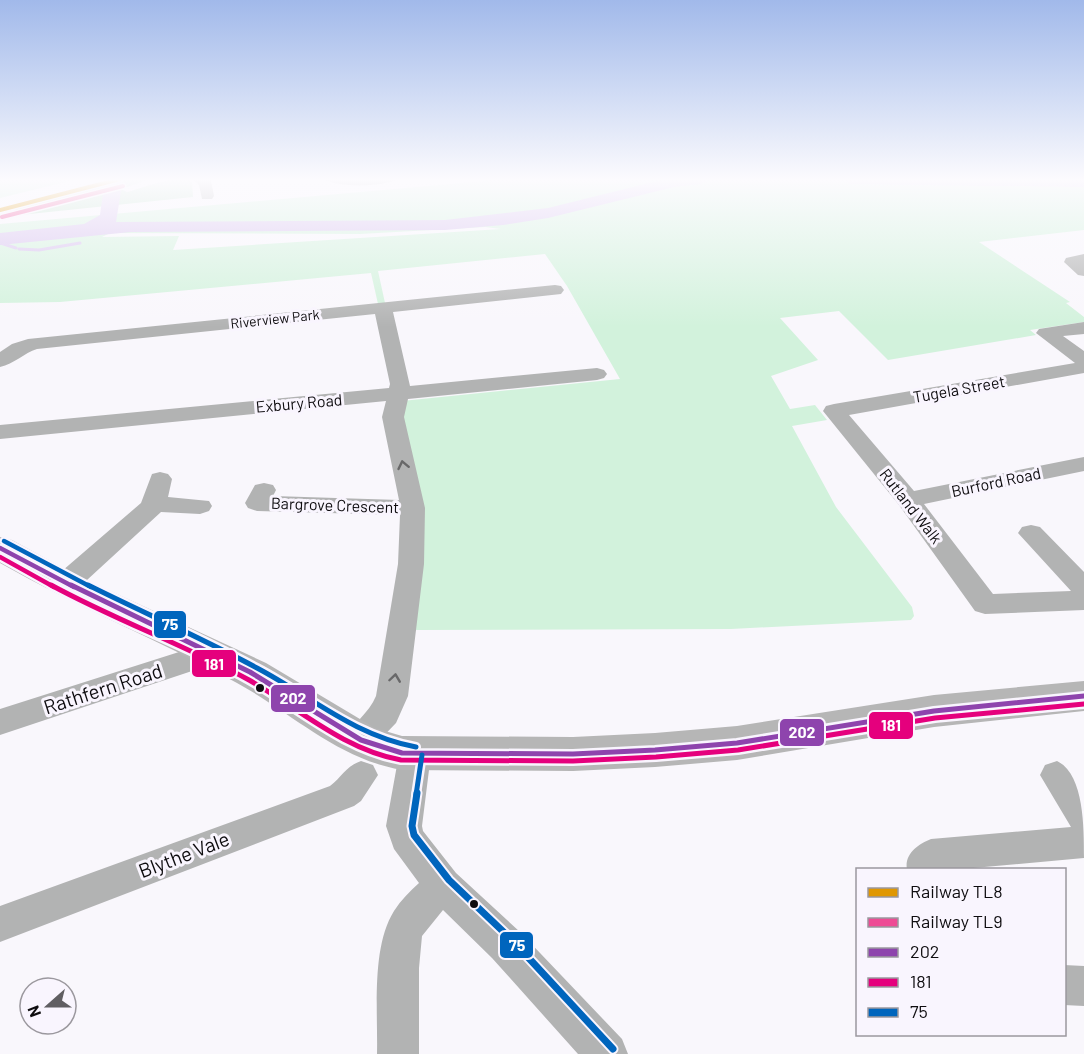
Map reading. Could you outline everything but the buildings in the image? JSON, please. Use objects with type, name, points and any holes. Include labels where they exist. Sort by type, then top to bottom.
[{"type":"main road","points":[[0,548],[65,584],[252,673],[361,757],[390,751],[415,754],[573,754],[655,750],[737,743],[934,711],[1084,696]]},
{"type":"street","points":[[1084,259],[1072,262],[1084,271]]},
{"type":"street","name":"Riverview Park","points":[[0,361],[19,348],[34,343],[555,290]]},
{"type":"street","name":"Blythe Vale","points":[[0,924],[342,796],[349,791],[361,757],[385,714],[392,696],[411,564],[413,508],[393,417],[400,384],[383,308]]},
{"type":"street","points":[[1084,328],[1046,333],[1084,360]]},
{"type":"street","name":"Tugela Street","points":[[834,411],[1084,367]]},
{"type":"street","name":"Exbury Road","points":[[0,432],[597,374]]},
{"type":"street","name":"Rutland Walk","points":[[834,411],[908,500],[985,604],[1084,600]]},
{"type":"street","name":"Burford Road","points":[[908,500],[1084,464]]},
{"type":"street","points":[[153,506],[160,479]]},
{"type":"street","points":[[65,584],[153,506],[166,504],[200,506]]},
{"type":"street","name":"Bargrove Crescent","points":[[257,504],[413,508]]},
{"type":"street","points":[[1031,532],[1084,588]]},
{"type":"street","name":"Rathfern Road","points":[[0,722],[190,660],[202,650]]},
{"type":"street","points":[[415,754],[404,826],[407,838],[443,885],[506,945],[607,1054]]},
{"type":"street","points":[[1057,775],[1084,818]]},
{"type":"street","points":[[925,868],[924,864],[931,855],[1084,842]]},
{"type":"street","points":[[398,1054],[400,946],[405,927],[421,906],[443,885]]},
{"type":"street","points":[[1066,986],[1084,986]]},
{"type":"green space","points":[[0,228],[464,228],[360,234],[110,233],[102,237],[179,236],[173,250],[501,229],[494,228],[1084,228],[979,242],[1070,302],[1066,303],[1084,317],[1084,322],[1030,330],[1036,335],[888,360],[839,311],[780,318],[818,360],[771,376],[790,409],[815,405],[827,420],[792,426],[836,507],[912,607],[914,616],[911,620],[731,629],[414,630],[400,420],[402,401],[620,379],[567,286],[545,254],[378,271],[385,303],[378,304],[371,273],[60,302],[0,303]]},
{"type":"waterway","points":[[88,229],[100,228]]},
{"type":"waterway","points":[[0,239],[88,229]]},
{"type":"waterway","points":[[0,243],[16,248]]},
{"type":"waterway","points":[[19,249],[39,250],[80,243]]},
{"type":"transit line","name":"75","points":[[4,541],[254,666],[351,725],[371,735],[416,747]]},
{"type":"transit line","name":"202","points":[[0,548],[250,672],[361,740],[402,753],[573,754],[655,750],[737,743],[934,711],[1084,696]]},
{"type":"transit line","name":"181","points":[[0,557],[62,591],[248,680],[357,747],[383,757],[401,760],[573,761],[656,757],[738,750],[935,718],[1084,704]]},
{"type":"transit line","name":"75","points":[[422,755],[412,826],[414,835],[449,880],[512,940],[613,1049]]}]
